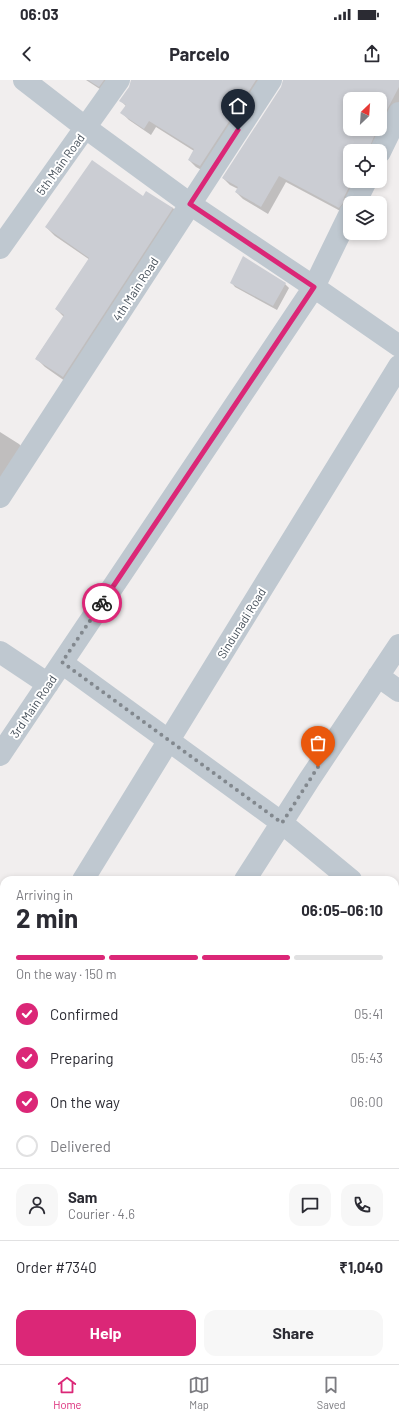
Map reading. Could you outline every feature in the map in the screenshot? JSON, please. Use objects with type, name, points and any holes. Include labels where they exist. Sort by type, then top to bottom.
[{"type":"street","points":[[24,80],[86,128],[190,204],[399,346]]},
{"type":"street","name":"5th Main Road","points":[[0,248],[119,80]]},
{"type":"street","name":"4th Main Road","points":[[0,497],[271,80]]},
{"type":"street","points":[[384,144],[399,113]]},
{"type":"street","name":"3rd Main Road","points":[[0,755],[314,287],[343,227]]},
{"type":"street","name":"Sindunadi Road","points":[[85,876],[399,366]]},
{"type":"street","points":[[248,876],[399,645]]},
{"type":"street","points":[[0,652],[48,684]]},
{"type":"street","points":[[62,662],[282,823],[345,876]]},
{"type":"street","points":[[378,676],[399,691]]},
{"type":"building","points":[[88,80],[104,80],[99,87]]},
{"type":"building","points":[[131,80],[256,80],[200,166],[188,160],[194,149],[149,121],[144,129],[120,113],[126,105],[119,101],[129,87]]},
{"type":"building","points":[[283,80],[399,80],[399,87],[387,110],[387,92],[343,92],[343,136],[374,136],[371,144],[343,144],[343,188],[348,188],[344,196],[343,196],[343,203],[339,208],[279,176],[261,207],[235,192],[238,187],[222,178],[281,87]]},
{"type":"building","points":[[92,160],[143,196],[146,191],[173,208],[63,377],[35,359],[64,315],[55,309],[89,258],[45,227]]},
{"type":"building","points":[[243,256],[286,283],[273,306],[230,283]]},
{"type":"way so far","points":[[102,603],[62,662],[282,823],[318,767]]},
{"type":"route","points":[[102,603],[314,287],[190,204],[238,130]]}]
